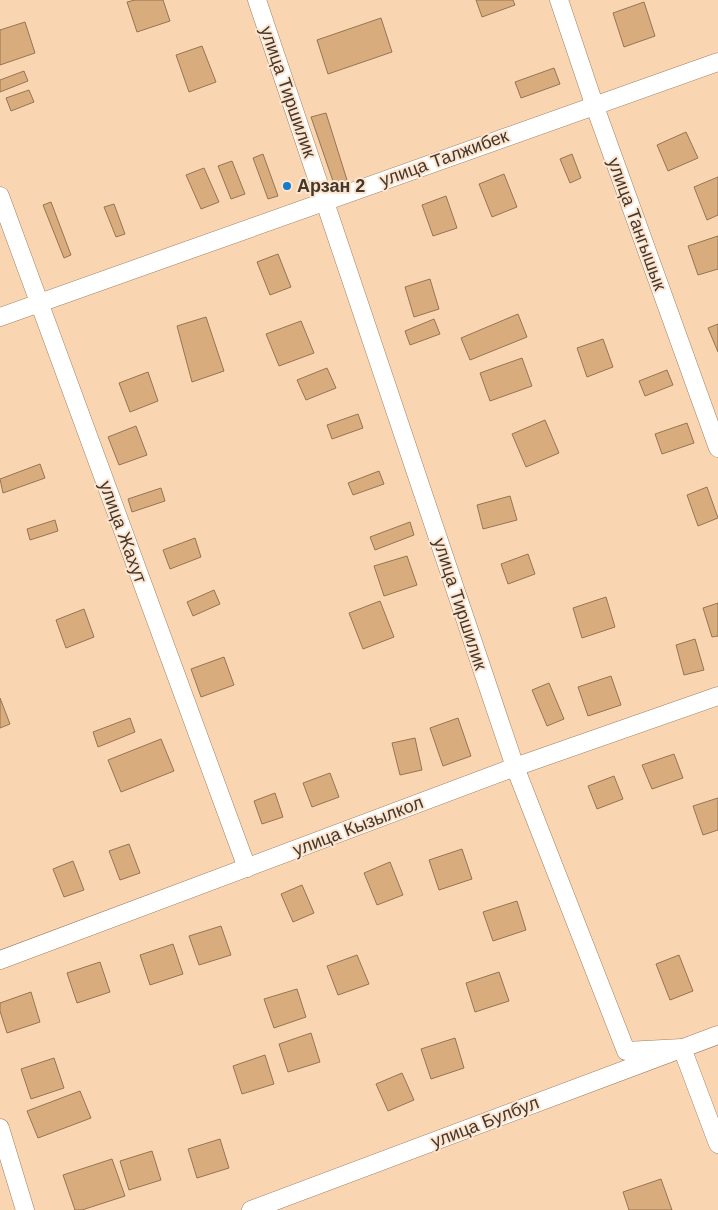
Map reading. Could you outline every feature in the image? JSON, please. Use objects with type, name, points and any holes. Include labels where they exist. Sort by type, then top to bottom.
[{"type":"street","name":"улица Тиршилик","points":[[257,0],[514,766],[626,1051],[682,1048]]},
{"type":"street","name":"улица Тангышык","points":[[559,0],[594,104],[718,448]]},
{"type":"street","name":"улица Талжибек","points":[[0,317],[594,104],[718,62]]},
{"type":"street","name":"улица Жахут","points":[[0,196],[38,304],[247,868]]},
{"type":"street","name":"улица Кызылкол","points":[[0,960],[514,766],[718,696]]},
{"type":"street","name":"улица Булбул","points":[[251,1210],[718,1035]]},
{"type":"street","points":[[682,1048],[718,1144]]},
{"type":"street","points":[[0,1128],[26,1210]]},
{"type":"building","points":[[135,0],[163,0],[170,21],[137,32],[127,2]]},
{"type":"building","points":[[476,0],[513,0],[515,5],[482,17]]},
{"type":"building","points":[[644,2],[655,36],[624,47],[613,13]]},
{"type":"building","points":[[381,18],[392,52],[328,74],[317,40]]},
{"type":"building","points":[[25,22],[35,53],[0,65],[0,30]]},
{"type":"building","points":[[202,46],[216,82],[189,92],[176,55]]},
{"type":"building","points":[[554,68],[560,84],[521,98],[515,82]]},
{"type":"building","points":[[24,71],[28,81],[0,92],[0,80]]},
{"type":"building","points":[[29,90],[34,102],[11,111],[6,98]]},
{"type":"building","points":[[326,113],[347,180],[334,184],[311,117]]},
{"type":"building","points":[[686,132],[698,158],[668,171],[657,145]]},
{"type":"building","points":[[263,154],[278,196],[268,199],[253,158]]},
{"type":"building","points":[[572,154],[581,178],[570,183],[560,159]]},
{"type":"building","points":[[232,161],[245,194],[231,199],[218,166]]},
{"type":"building","points":[[204,168],[219,202],[201,209],[186,175]]},
{"type":"building","points":[[504,174],[517,207],[492,217],[479,184]]},
{"type":"building","points":[[718,177],[718,215],[707,220],[694,187]]},
{"type":"building","points":[[446,196],[457,228],[433,236],[422,205]]},
{"type":"building","points":[[51,202],[71,255],[64,258],[43,205]]},
{"type":"building","points":[[114,204],[125,234],[116,237],[104,207]]},
{"type":"building","points":[[718,236],[718,269],[698,275],[688,246]]},
{"type":"building","points":[[278,254],[291,287],[270,295],[257,262]]},
{"type":"building","points":[[430,279],[439,309],[414,317],[405,287]]},
{"type":"building","points":[[518,314],[527,337],[470,360],[461,338]]},
{"type":"building","points":[[206,317],[224,371],[192,382],[177,326]]},
{"type":"building","points":[[434,319],[440,334],[410,345],[405,331]]},
{"type":"building","points":[[301,321],[314,353],[279,366],[266,334]]},
{"type":"building","points":[[718,324],[718,352],[708,328]]},
{"type":"building","points":[[603,339],[613,367],[587,377],[577,348]]},
{"type":"building","points":[[522,358],[532,386],[490,401],[480,373]]},
{"type":"building","points":[[327,368],[336,388],[306,400],[297,380]]},
{"type":"building","points":[[667,370],[673,385],[645,396],[639,381]]},
{"type":"building","points":[[148,372],[158,401],[130,412],[119,383]]},
{"type":"building","points":[[358,414],[363,428],[332,439],[327,425]]},
{"type":"building","points":[[545,420],[559,453],[526,467],[512,434]]},
{"type":"building","points":[[687,423],[694,443],[662,454],[655,434]]},
{"type":"building","points":[[136,426],[147,455],[119,465],[108,437]]},
{"type":"building","points":[[40,464],[45,478],[3,493],[0,479]]},
{"type":"building","points":[[379,471],[384,484],[353,495],[348,483]]},
{"type":"building","points":[[707,487],[718,518],[698,526],[687,495]]},
{"type":"building","points":[[161,488],[165,501],[132,512],[128,499]]},
{"type":"building","points":[[510,496],[517,520],[483,529],[477,505]]},
{"type":"building","points":[[55,520],[58,531],[30,540],[27,529]]},
{"type":"building","points":[[410,522],[414,535],[375,550],[370,537]]},
{"type":"building","points":[[195,538],[201,557],[170,569],[163,550]]},
{"type":"building","points":[[528,554],[535,574],[508,584],[501,564]]},
{"type":"building","points":[[407,556],[417,585],[384,596],[374,566]]},
{"type":"building","points":[[214,590],[220,604],[193,616],[187,602]]},
{"type":"building","points":[[606,597],[615,627],[582,638],[573,608]]},
{"type":"building","points":[[380,601],[394,637],[363,649],[349,613]]},
{"type":"building","points":[[718,603],[718,636],[712,637],[703,608]]},
{"type":"building","points":[[84,609],[94,637],[66,648],[56,620]]},
{"type":"building","points":[[695,639],[704,670],[684,675],[676,645]]},
{"type":"building","points":[[224,657],[234,685],[201,697],[191,669]]},
{"type":"building","points":[[611,676],[621,705],[588,716],[578,687]]},
{"type":"building","points":[[549,683],[564,719],[547,726],[532,690]]},
{"type":"building","points":[[0,698],[10,724],[0,728]]},
{"type":"building","points":[[130,718],[135,732],[98,747],[93,732]]},
{"type":"building","points":[[458,718],[471,756],[443,766],[430,728]]},
{"type":"building","points":[[415,738],[422,770],[400,775],[392,743]]},
{"type":"building","points":[[161,739],[174,771],[121,792],[108,760]]},
{"type":"building","points":[[674,754],[683,778],[652,789],[642,765]]},
{"type":"building","points":[[330,773],[339,797],[312,807],[303,783]]},
{"type":"building","points":[[614,776],[623,799],[597,809],[588,786]]},
{"type":"building","points":[[275,793],[283,817],[262,824],[254,801]]},
{"type":"building","points":[[718,798],[718,830],[703,835],[693,806]]},
{"type":"building","points":[[129,844],[140,873],[120,880],[109,851]]},
{"type":"building","points":[[462,849],[472,879],[439,890],[429,860]]},
{"type":"building","points":[[73,861],[84,890],[64,897],[53,869]]},
{"type":"building","points":[[390,862],[403,895],[377,905],[364,873]]},
{"type":"building","points":[[302,885],[314,913],[293,922],[281,894]]},
{"type":"building","points":[[517,901],[526,930],[493,941],[483,912]]},
{"type":"building","points":[[221,926],[231,955],[199,965],[189,936]]},
{"type":"building","points":[[173,944],[183,974],[150,985],[140,955]]},
{"type":"building","points":[[357,955],[369,984],[338,995],[327,966]]},
{"type":"building","points":[[679,955],[693,991],[670,1000],[656,964]]},
{"type":"building","points":[[100,962],[110,992],[77,1003],[67,973]]},
{"type":"building","points":[[499,972],[509,1001],[475,1012],[466,983]]},
{"type":"building","points":[[297,989],[306,1017],[274,1028],[264,999]]},
{"type":"building","points":[[31,992],[40,1022],[7,1033],[0,1011],[0,1003]]},
{"type":"building","points":[[311,1033],[320,1062],[288,1072],[279,1044]]},
{"type":"building","points":[[455,1038],[464,1068],[431,1079],[421,1049]]},
{"type":"building","points":[[265,1055],[274,1084],[242,1094],[233,1066]]},
{"type":"building","points":[[54,1058],[64,1088],[31,1099],[21,1069]]},
{"type":"building","points":[[402,1073],[414,1100],[388,1111],[376,1084]]},
{"type":"building","points":[[80,1091],[91,1118],[38,1138],[27,1111]]},
{"type":"building","points":[[220,1139],[229,1168],[197,1178],[188,1149]]},
{"type":"building","points":[[152,1151],[161,1180],[129,1190],[120,1161]]},
{"type":"building","points":[[112,1159],[125,1196],[82,1210],[75,1210],[63,1175]]},
{"type":"building","points":[[661,1179],[672,1210],[629,1210],[623,1192]]},
{"type":"place","name":"Арзан 2","points":[[287,186]]}]
